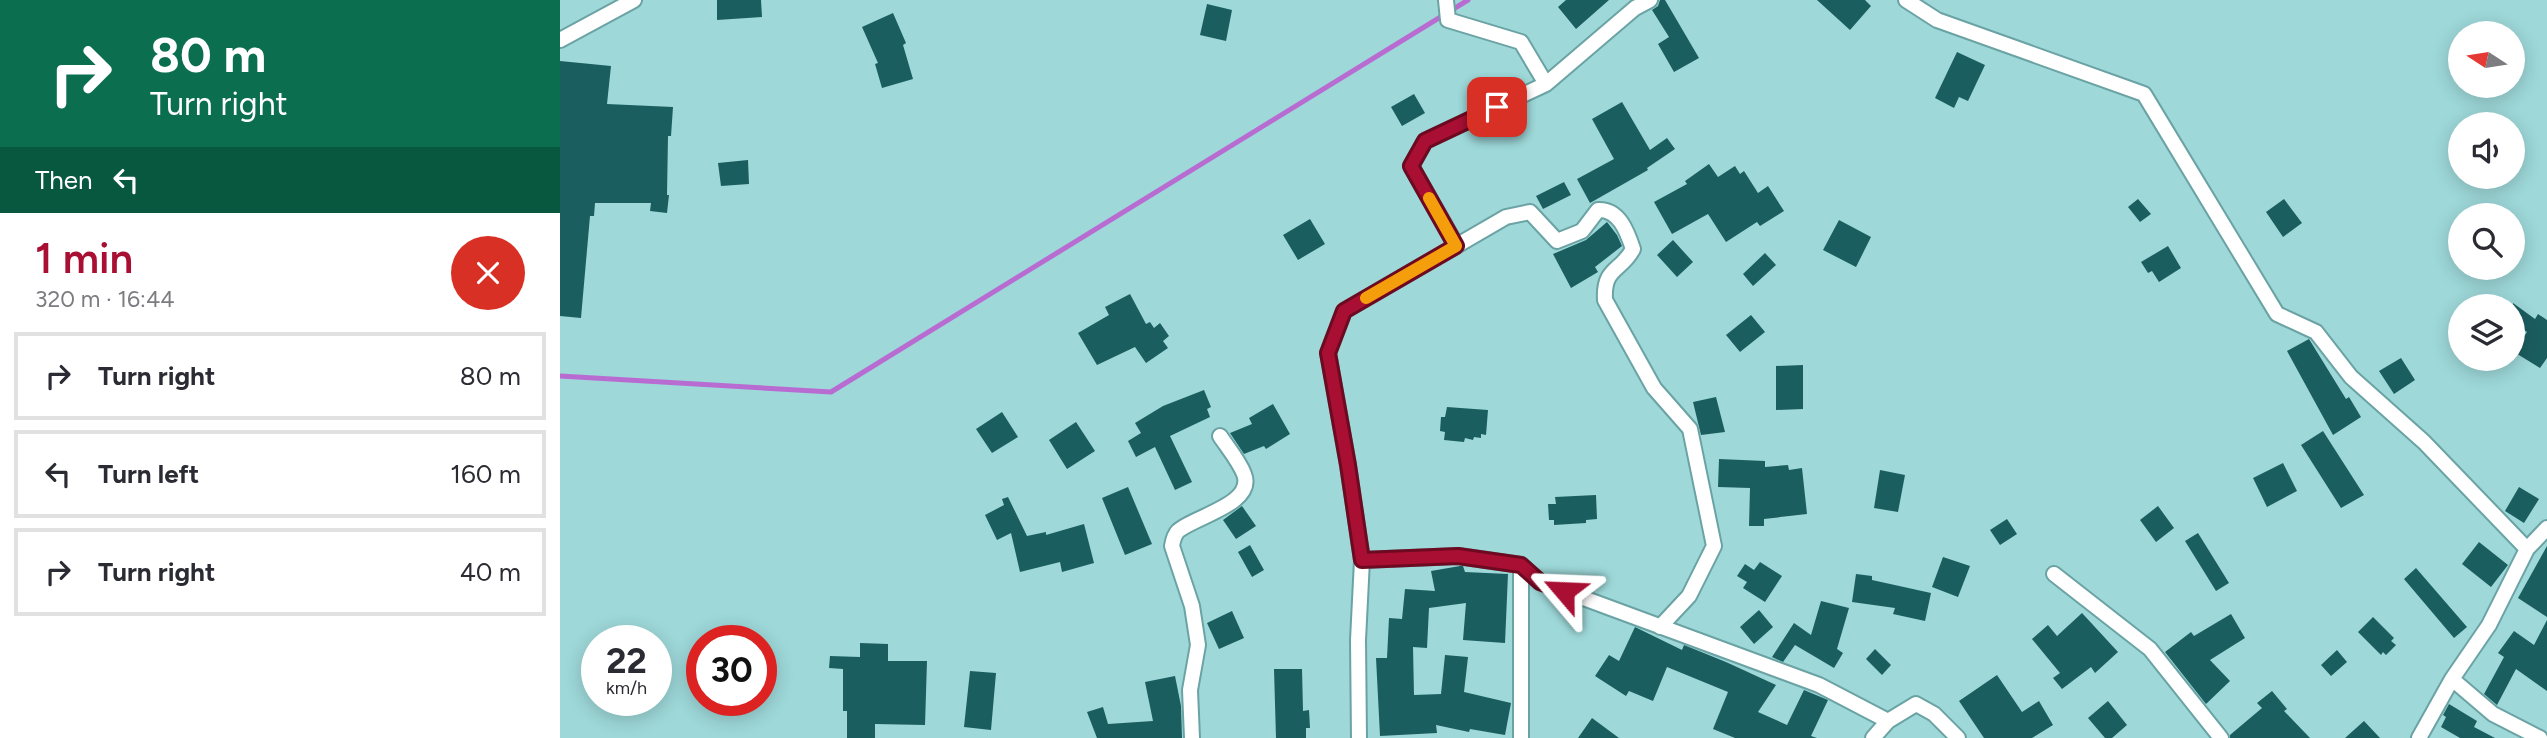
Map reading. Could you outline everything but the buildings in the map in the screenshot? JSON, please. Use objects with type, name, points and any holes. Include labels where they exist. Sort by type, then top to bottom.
[{"type":"street","points":[[560,40],[634,0]]},
{"type":"street","points":[[1446,0],[1448,20],[1521,42],[1546,84]]},
{"type":"street","points":[[1456,246],[1411,166],[1425,141],[1546,84],[1635,8],[1650,0]]},
{"type":"street","points":[[1906,0],[1937,20],[2144,94],[2277,314],[2316,332],[2351,377],[2424,442],[2527,549]]},
{"type":"street","points":[[1359,738],[1357,640],[1362,560],[1328,353],[1344,311],[1506,216],[1530,212],[1557,241],[1582,231],[1598,211],[1608,210],[1614,212],[1628,234],[1633,249],[1608,275],[1604,288],[1605,300],[1654,388],[1690,429],[1714,545],[1689,596],[1660,627]]},
{"type":"street","points":[[1192,738],[1190,691],[1198,645],[1192,606],[1172,546],[1179,530],[1218,510],[1239,496],[1245,487],[1245,475],[1220,436]]},
{"type":"street","points":[[2419,738],[2452,679],[2489,625],[2527,549],[2547,528]]},
{"type":"street","points":[[1362,560],[1458,556],[1521,565],[1540,582],[1819,685],[1888,721]]},
{"type":"street","points":[[1521,565],[1521,738]]},
{"type":"street","points":[[2054,574],[2150,649],[2221,738]]},
{"type":"street","points":[[2452,679],[2493,714],[2540,738]]},
{"type":"street","points":[[1873,738],[1888,721],[1916,704],[1934,714],[1958,738]]},
{"type":"waterway","points":[[560,376],[831,392],[1468,0]]},
{"type":"slow traffic","points":[[1366,298],[1456,246],[1429,198]]},
{"type":"route","points":[[1497,107],[1425,141],[1411,166],[1456,246],[1344,311],[1328,353],[1362,560],[1458,556],[1521,565],[1540,582],[1564,591]]}]
